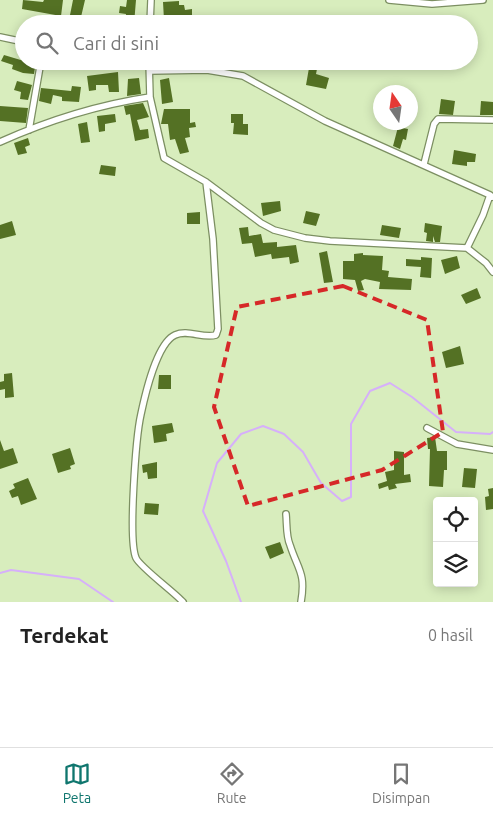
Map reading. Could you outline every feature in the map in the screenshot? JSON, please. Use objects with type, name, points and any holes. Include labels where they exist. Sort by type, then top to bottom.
[{"type":"street","points":[[150,15],[151,0]]},
{"type":"street","points":[[389,0],[432,4],[483,0]]},
{"type":"street","points":[[432,4],[440,0]]},
{"type":"street","points":[[0,37],[15,40]]},
{"type":"street","points":[[29,130],[39,70]]},
{"type":"street","points":[[467,248],[491,196],[326,121],[243,76],[208,70],[150,71],[150,97],[164,158],[206,182],[261,223],[274,230],[305,238],[353,243],[467,248],[486,263],[493,272]]},
{"type":"street","points":[[0,142],[77,111],[110,103],[150,97]]},
{"type":"street","points":[[424,164],[434,124],[438,119],[493,120]]},
{"type":"street","points":[[183,602],[136,560],[132,518],[141,415],[156,362],[167,341],[175,335],[184,333],[210,337],[216,335],[218,329],[206,182]]},
{"type":"street","points":[[426,428],[457,444],[493,450]]},
{"type":"street","points":[[286,514],[289,544],[300,565],[303,577],[304,587],[301,602]]},
{"type":"highlighted area","points":[[343,286],[427,320],[443,432],[382,470],[248,506],[214,407],[237,307]]},
{"type":"building","points":[[23,0],[43,2],[44,0],[63,0],[61,15],[22,9]]},
{"type":"building","points":[[73,0],[85,0],[81,15],[70,15]]},
{"type":"building","points":[[127,0],[136,0],[135,15],[119,13],[120,6],[126,7]]},
{"type":"building","points":[[179,1],[179,5],[184,5],[185,10],[192,9],[192,15],[164,15],[163,2]]},
{"type":"building","points":[[4,55],[15,58],[15,70],[35,70],[34,74],[23,73],[12,69],[13,65],[1,61]]},
{"type":"building","points":[[309,70],[317,70],[316,74],[329,78],[326,89],[306,85]]},
{"type":"building","points":[[118,72],[119,92],[109,92],[108,85],[96,85],[96,90],[89,91],[87,76]]},
{"type":"building","points":[[139,78],[141,94],[127,96],[128,79]]},
{"type":"building","points":[[169,78],[173,102],[162,104],[160,80]]},
{"type":"building","points":[[17,81],[32,85],[28,100],[20,99],[21,92],[14,90]]},
{"type":"building","points":[[72,86],[81,87],[79,102],[62,101],[62,97],[53,95],[51,104],[39,101],[41,88],[71,91]]},
{"type":"building","points":[[441,99],[455,101],[453,115],[439,114]]},
{"type":"building","points":[[481,101],[493,102],[493,115],[480,115]]},
{"type":"building","points":[[143,103],[149,117],[137,120],[140,130],[148,129],[149,138],[135,141],[130,114],[126,115],[124,106]]},
{"type":"building","points":[[0,106],[28,108],[26,123],[0,121]]},
{"type":"building","points":[[164,109],[190,109],[190,123],[195,122],[196,127],[189,128],[190,137],[185,138],[189,152],[180,154],[175,139],[170,140],[168,124],[161,124]]},
{"type":"building","points":[[115,114],[116,122],[105,124],[105,131],[99,132],[97,116]]},
{"type":"building","points":[[231,114],[243,114],[243,124],[248,124],[248,135],[233,134],[234,123],[231,123]]},
{"type":"building","points":[[87,122],[90,142],[81,143],[78,124]]},
{"type":"building","points":[[397,130],[408,130],[406,140],[403,139],[400,149],[393,146]]},
{"type":"building","points":[[28,138],[30,145],[25,147],[27,153],[18,155],[14,143]]},
{"type":"building","points":[[454,150],[476,154],[475,162],[467,162],[467,166],[452,164]]},
{"type":"building","points":[[101,165],[116,167],[115,176],[99,174]]},
{"type":"building","points":[[280,201],[281,211],[263,216],[261,203]]},
{"type":"building","points":[[306,211],[320,214],[316,226],[303,223]]},
{"type":"building","points":[[200,212],[200,224],[187,224],[187,213]]},
{"type":"building","points":[[12,221],[16,235],[0,239],[0,225]]},
{"type":"building","points":[[425,223],[442,226],[440,242],[435,242],[433,236],[433,242],[426,241]]},
{"type":"building","points":[[382,225],[401,228],[399,238],[380,235]]},
{"type":"building","points":[[248,227],[249,236],[261,234],[263,243],[277,242],[277,247],[296,245],[299,262],[290,264],[289,257],[272,259],[271,254],[255,257],[252,243],[242,244],[239,228]]},
{"type":"building","points":[[327,251],[333,282],[324,283],[319,253]]},
{"type":"building","points":[[363,253],[363,255],[383,256],[382,270],[389,271],[388,277],[412,279],[411,290],[379,289],[380,282],[365,279],[361,281],[364,290],[358,291],[355,280],[343,279],[343,261],[354,261],[354,254]]},
{"type":"building","points":[[457,256],[460,268],[445,274],[441,260]]},
{"type":"building","points":[[421,257],[432,258],[431,278],[420,277],[421,267],[406,266],[406,259],[421,260]]},
{"type":"building","points":[[477,288],[481,298],[466,304],[461,295]]},
{"type":"building","points":[[460,346],[464,364],[446,368],[442,352]]},
{"type":"building","points":[[12,373],[14,397],[5,398],[5,389],[0,390],[0,382],[4,381],[4,374]]},
{"type":"building","points":[[159,375],[171,375],[171,389],[158,389]]},
{"type":"building","points":[[172,423],[174,432],[166,434],[167,441],[154,443],[152,426]]},
{"type":"building","points":[[435,437],[437,451],[447,451],[447,470],[444,470],[443,487],[429,486],[430,449],[428,449],[427,438]]},
{"type":"building","points":[[0,440],[4,451],[13,448],[18,463],[0,469]]},
{"type":"building","points":[[70,448],[75,464],[70,466],[71,469],[58,473],[52,454]]},
{"type":"building","points":[[394,451],[404,452],[404,475],[410,474],[411,482],[395,484],[397,488],[389,490],[388,486],[379,489],[378,484],[387,481],[385,472],[394,470]]},
{"type":"building","points":[[157,462],[157,478],[148,479],[147,472],[143,473],[142,465]]},
{"type":"building","points":[[464,468],[477,469],[475,488],[462,487]]},
{"type":"building","points":[[28,478],[37,499],[21,505],[18,496],[12,498],[9,491],[15,488],[13,484]]},
{"type":"building","points":[[493,488],[493,509],[486,510],[485,497],[489,496],[488,489]]},
{"type":"building","points":[[145,503],[159,504],[158,515],[144,514]]},
{"type":"building","points":[[280,542],[284,553],[270,559],[265,547]]},
{"type":"waterway","points":[[241,602],[226,561],[203,511],[217,463],[241,434],[263,426],[284,434],[303,452],[321,483],[342,501],[351,497],[351,424],[370,391],[390,383],[412,397],[456,432],[490,434],[493,432]]},
{"type":"waterway","points":[[0,573],[11,570],[79,579],[113,602]]}]
